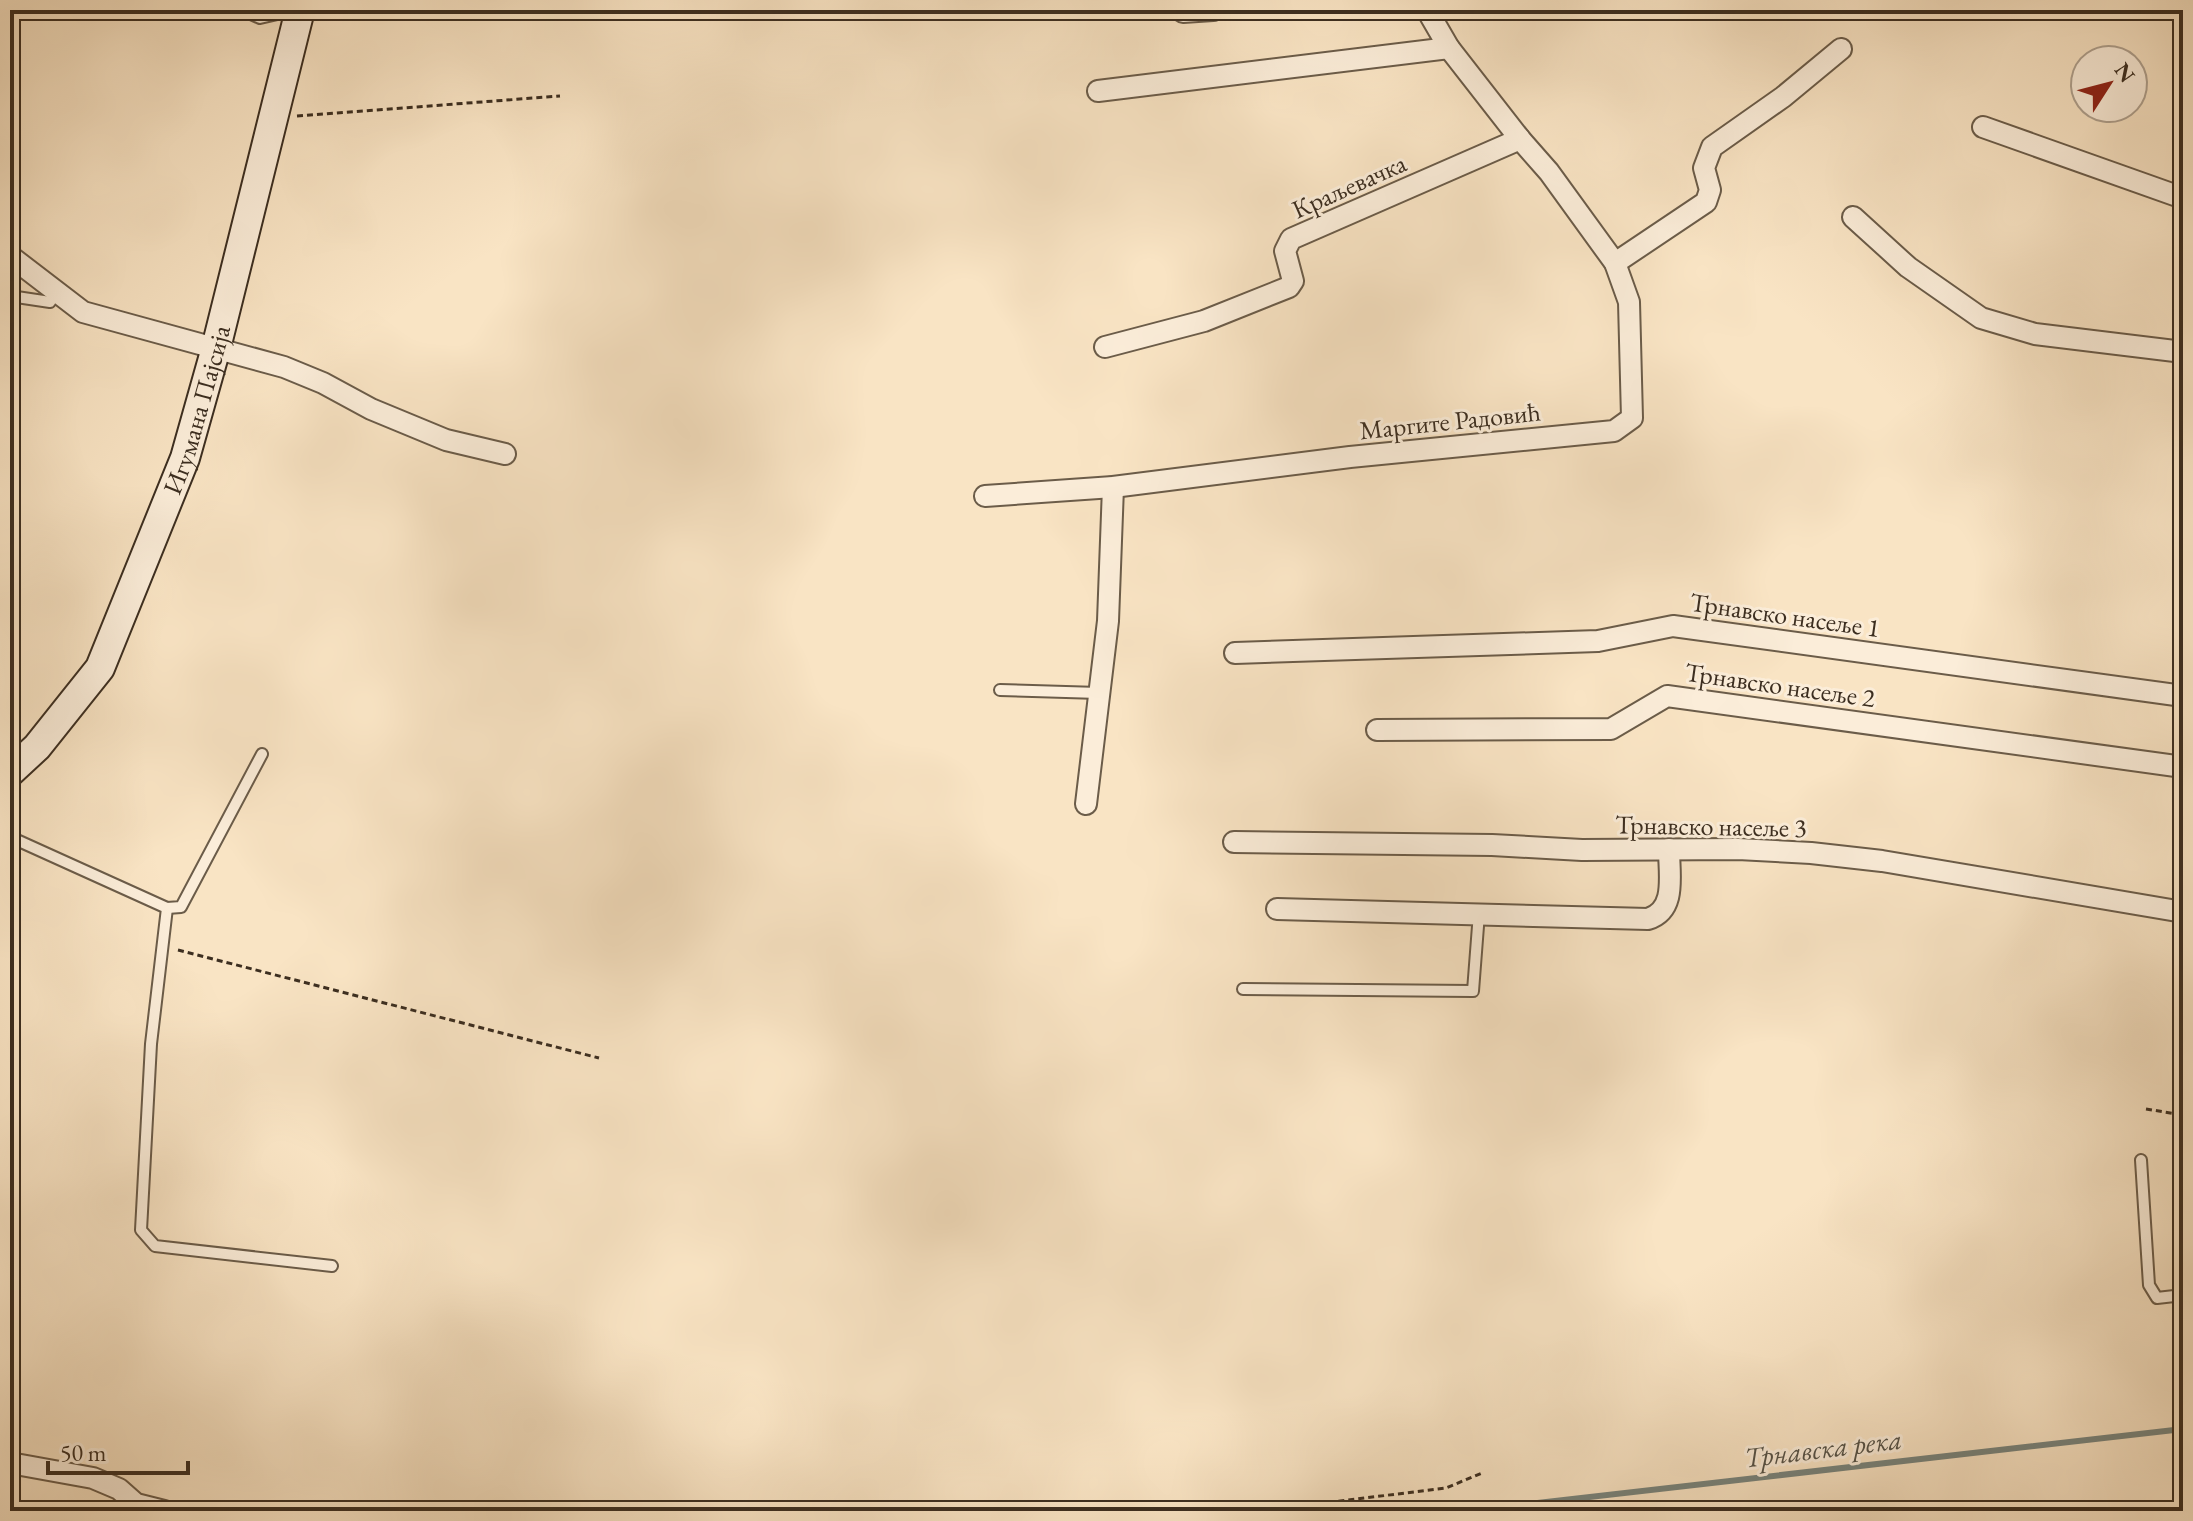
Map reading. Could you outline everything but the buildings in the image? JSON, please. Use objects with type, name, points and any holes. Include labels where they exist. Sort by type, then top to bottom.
[{"type":"street","name":"Игумана Пајсија","points":[[10,772],[37,747],[100,668],[185,458],[216,348],[298,10]]},
{"type":"street","points":[[1183,12],[1213,10]]},
{"type":"street","name":"Маргите Радовић","points":[[985,496],[1113,487],[1350,457],[1614,431],[1632,418],[1629,302],[1615,263],[1549,172],[1449,48],[1427,10]]},
{"type":"street","points":[[1098,91],[1449,48]]},
{"type":"street","points":[[1615,263],[1706,202],[1710,190],[1704,168],[1712,147],[1783,97],[1841,49]]},
{"type":"street","points":[[1983,127],[2183,198]]},
{"type":"street","name":"Краљевачка","points":[[1105,347],[1204,321],[1289,287],[1293,281],[1285,251],[1291,239],[1520,139]]},
{"type":"street","points":[[1853,217],[1908,267],[1981,318],[2035,334],[2183,352]]},
{"type":"street","points":[[10,256],[83,312],[297,373],[371,409],[446,440],[505,454]]},
{"type":"street","points":[[1086,804],[1108,621],[1113,487]]},
{"type":"street","name":"Трнавско насеље 1","points":[[1235,653],[1598,641],[1673,626],[2183,696]]},
{"type":"street","name":"Трнавско насеље 2","points":[[1377,730],[1611,729],[1667,696],[2183,767]]},
{"type":"street","name":"Трнавско насеље 3","points":[[1234,842],[1492,845],[1582,850],[1738,849],[1826,854],[2183,912]]},
{"type":"street","points":[[1277,909],[1648,919],[1659,915],[1668,906],[1669,849]]},
{"type":"street","points":[[10,1463],[93,1478],[119,1489],[136,1504],[164,1511]]},
{"type":"lane","points":[[242,10],[260,18],[298,10]]},
{"type":"lane","points":[[10,296],[50,302],[56,291]]},
{"type":"lane","points":[[1000,690],[1099,693]]},
{"type":"lane","points":[[10,837],[167,908],[181,907],[262,754]]},
{"type":"lane","points":[[167,908],[151,1044],[141,1230],[155,1246],[332,1266]]},
{"type":"lane","points":[[1243,989],[1473,991],[1479,913]]},
{"type":"lane","points":[[2141,1160],[2149,1285],[2157,1298],[2183,1295]]},
{"type":"path","points":[[273,117],[560,96]]},
{"type":"path","points":[[163,946],[599,1058]]},
{"type":"path","points":[[2146,1109],[2183,1115]]},
{"type":"path","points":[[1259,1511],[1446,1488],[1482,1473]]},
{"type":"waterway","name":"Трнавска река","points":[[1467,1511],[2183,1429]]}]
